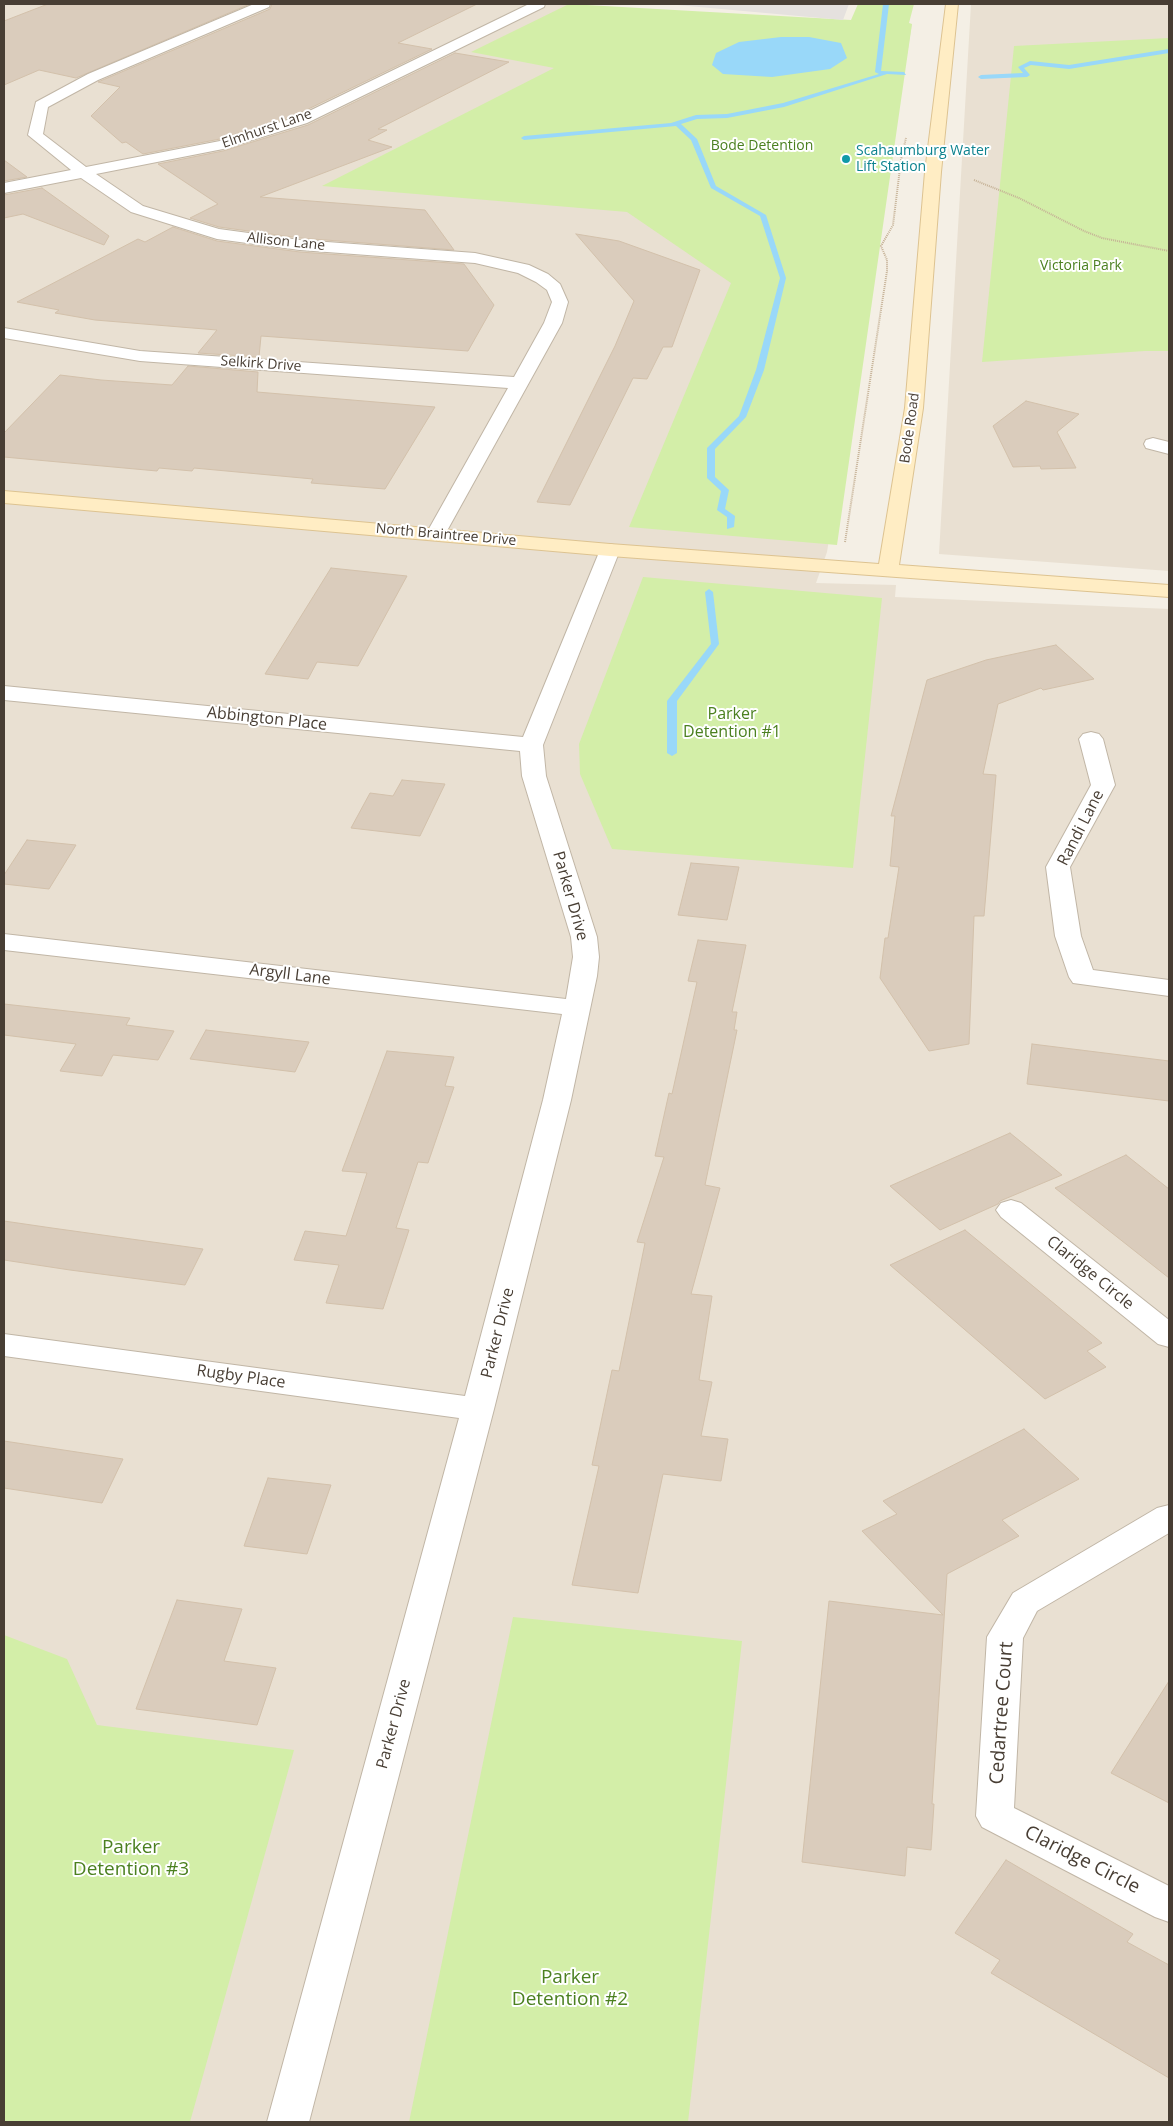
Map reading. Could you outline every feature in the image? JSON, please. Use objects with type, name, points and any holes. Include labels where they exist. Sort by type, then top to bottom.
[{"type":"street","name":"Allison Lane","points":[[264,4],[93,77],[41,105],[35,136],[84,173],[137,209],[217,234],[300,245],[475,258],[502,262],[542,278],[558,296],[558,310],[520,383],[436,534]]},
{"type":"street","name":"Elmhurst Lane","points":[[4,188],[224,145],[302,120],[539,4]]},
{"type":"street","name":"Bode Road","points":[[888,570],[914,408],[933,172],[952,4]]},
{"type":"street","name":"Selkirk Drive","points":[[4,333],[140,356],[520,383]]},
{"type":"street","name":"North Braintree Drive","points":[[4,497],[610,550],[888,570]]},
{"type":"street","name":"Parker Drive","points":[[288,2122],[478,1409],[557,1100],[577,1008],[586,958],[584,937],[534,776],[531,746],[610,550]]},
{"type":"street","points":[[888,570],[1169,591]]},
{"type":"street","name":"Abbington Place","points":[[4,693],[531,746]]},
{"type":"street","name":"Randi Lane","points":[[1091,739],[1103,785],[1058,867],[1068,936],[1082,977],[1169,988]]},
{"type":"street","name":"Argyll Lane","points":[[4,942],[577,1008]]},
{"type":"street","name":"Claridge Circle","points":[[1011,1210],[1169,1336]]},
{"type":"street","name":"Rugby Place","points":[[4,1345],[478,1409]]},
{"type":"street","name":"Cedartree Court","points":[[995,1816],[1005,1637],[1025,1602],[1169,1517]]},
{"type":"street","name":"Claridge Circle","points":[[995,1816],[1169,1905]]},
{"type":"path","points":[[844,548],[887,270],[887,260],[881,246],[894,226],[901,160],[908,131]]},
{"type":"path","points":[[974,180],[1019,198],[1084,231],[1102,238],[1169,251]]},
{"type":"shaded area","points":[[4,4],[563,4],[912,24],[827,552],[816,583],[896,585],[895,597],[1169,609],[1169,2122],[4,2122]]},
{"type":"shaded area","points":[[666,4],[849,4],[843,20]]},
{"type":"shaded area","points":[[971,4],[1169,4],[1169,571],[939,554]]},
{"type":"green space","name":"Bode Detention","points":[[569,4],[851,20],[858,4],[914,4],[909,23],[912,24],[837,545],[629,527],[731,283],[627,212],[322,186],[554,68],[471,52]]},
{"type":"green space","name":"Victoria Park","points":[[1169,38],[1169,351],[982,362],[1014,46]]},
{"type":"green space","name":"Parker Detention #1","points":[[643,577],[882,598],[853,868],[612,849],[580,774],[579,744]]},
{"type":"green space","name":"Parker Detention #2","points":[[513,1617],[742,1641],[688,2122],[409,2122]]},
{"type":"green space","name":"Parker Detention #3","points":[[4,1635],[67,1659],[97,1725],[294,1750],[190,2122],[4,2122]]},
{"type":"water","points":[[781,37],[809,37],[841,43],[847,58],[830,69],[772,77],[723,74],[712,65],[716,53],[739,42]]},
{"type":"building","points":[[48,4],[250,4],[76,78],[39,70],[4,85],[4,21]]},
{"type":"building","points":[[272,4],[477,4],[398,43],[432,49],[296,115],[220,139],[143,154],[126,142],[122,143],[91,116],[120,87],[98,82],[270,9]]},
{"type":"building","points":[[455,53],[509,62],[378,129],[387,130],[368,140],[392,147],[260,197],[425,210],[454,250],[300,238],[219,227],[190,218],[218,204],[158,164],[223,151],[308,125]]},
{"type":"building","points":[[4,160],[27,177],[4,181]]},
{"type":"building","points":[[42,188],[109,236],[104,245],[23,214],[4,218],[4,195]]},
{"type":"building","points":[[173,227],[217,241],[300,252],[464,264],[494,305],[468,351],[261,336],[259,357],[198,353],[217,330],[95,320],[55,313],[59,310],[17,302],[138,239],[145,242]]},
{"type":"building","points":[[576,234],[619,241],[700,270],[672,347],[663,347],[647,379],[633,378],[570,505],[537,502],[615,346],[634,301]]},
{"type":"building","points":[[188,366],[258,372],[257,392],[435,407],[385,489],[311,483],[313,479],[194,468],[192,471],[159,468],[157,471],[4,457],[4,433],[60,375],[172,385]]},
{"type":"building","points":[[1026,401],[1079,414],[1057,432],[1076,468],[1041,469],[1040,466],[1013,467],[993,426]]},
{"type":"building","points":[[331,568],[407,576],[358,666],[317,662],[308,679],[265,674]]},
{"type":"building","points":[[1056,645],[1094,679],[1043,690],[1041,688],[998,704],[983,774],[996,775],[984,916],[974,916],[969,1044],[929,1051],[880,978],[885,938],[888,938],[899,867],[890,866],[895,816],[891,816],[927,680],[986,660]]},
{"type":"building","points":[[402,780],[445,784],[420,836],[351,828],[370,793],[393,796]]},
{"type":"building","points":[[27,840],[76,845],[49,889],[4,884],[4,875]]},
{"type":"building","points":[[691,863],[739,867],[727,920],[678,915]]},
{"type":"building","points":[[698,940],[746,945],[732,1012],[737,1012],[734,1030],[737,1030],[705,1185],[720,1188],[691,1294],[712,1296],[699,1380],[712,1382],[701,1436],[728,1439],[721,1481],[663,1474],[638,1593],[572,1585],[599,1466],[592,1465],[612,1370],[619,1371],[645,1243],[637,1242],[664,1157],[655,1156],[669,1093],[672,1094],[697,982],[688,981]]},
{"type":"building","points":[[4,1004],[130,1018],[126,1025],[174,1031],[158,1060],[113,1055],[102,1076],[60,1071],[76,1044],[4,1035]]},
{"type":"building","points":[[206,1030],[309,1042],[295,1072],[190,1059]]},
{"type":"building","points":[[1032,1044],[1169,1061],[1169,1101],[1027,1084]]},
{"type":"building","points":[[387,1051],[454,1057],[445,1086],[454,1087],[428,1163],[418,1162],[396,1228],[409,1230],[383,1309],[326,1303],[339,1265],[294,1260],[305,1231],[346,1236],[367,1173],[342,1171]]},
{"type":"building","points":[[1010,1133],[1062,1175],[1000,1201],[998,1204],[940,1230],[890,1186]]},
{"type":"building","points":[[1126,1155],[1169,1189],[1169,1278],[1055,1188]]},
{"type":"building","points":[[4,1221],[203,1249],[185,1285],[70,1270],[4,1260]]},
{"type":"building","points":[[965,1230],[1102,1343],[1087,1351],[1106,1367],[1045,1399],[890,1265]]},
{"type":"building","points":[[1024,1429],[1079,1479],[1002,1520],[1019,1536],[947,1574],[932,1804],[934,1804],[931,1850],[907,1847],[905,1876],[802,1862],[829,1601],[943,1615],[862,1531],[897,1514],[883,1501]]},
{"type":"building","points":[[4,1441],[123,1459],[102,1503],[4,1488]]},
{"type":"building","points":[[268,1478],[331,1485],[307,1554],[244,1546]]},
{"type":"building","points":[[177,1600],[242,1609],[224,1661],[276,1668],[257,1725],[136,1709]]},
{"type":"building","points":[[1169,1681],[1169,1803],[1111,1773]]},
{"type":"building","points":[[1006,1860],[1133,1934],[1127,1942],[1169,1965],[1169,2078],[991,1973],[1000,1960],[955,1933]]},
{"type":"waterway","points":[[886,4],[878,72],[904,74]]},
{"type":"waterway","points":[[981,77],[1027,75],[1021,67],[1030,63],[1069,67],[1169,51]]},
{"type":"waterway","points":[[677,123],[696,117],[727,116],[784,105],[884,74]]},
{"type":"waterway","points":[[524,138],[677,123]]},
{"type":"waterway","points":[[677,123],[694,139],[713,187],[763,215],[783,278],[760,370],[742,417],[711,448],[711,478],[725,490],[721,510],[731,516],[730,527]]},
{"type":"waterway","points":[[672,753],[672,701],[715,644],[709,592]]},
{"type":"place","name":"Scahaumburg Water Lift Station","points":[[846,159]]}]
